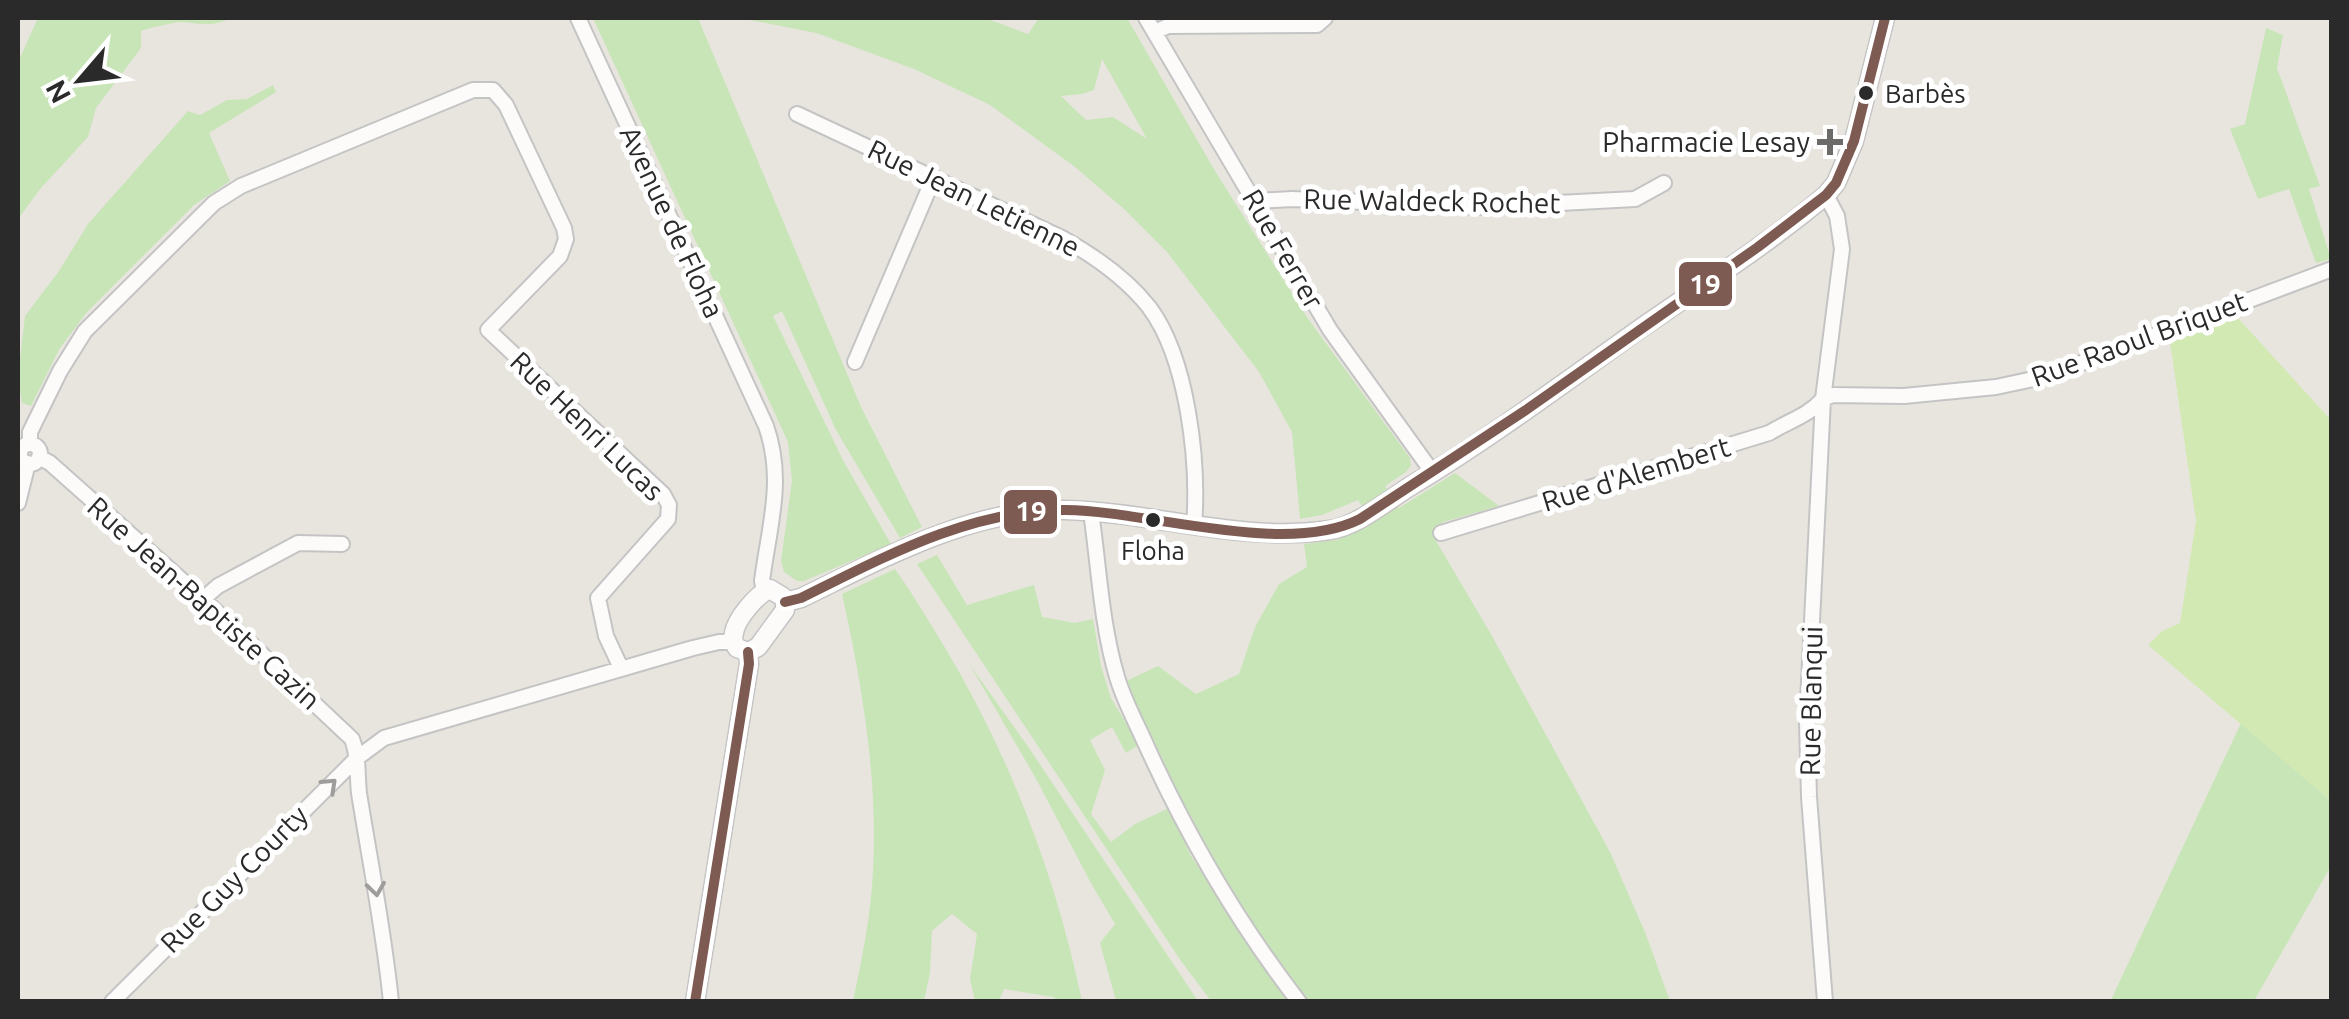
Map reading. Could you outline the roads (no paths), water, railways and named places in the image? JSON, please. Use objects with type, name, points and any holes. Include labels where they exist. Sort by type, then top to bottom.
[{"type":"street","name":"Avenue de Floha","points":[[578,18],[766,426],[776,476],[762,581],[764,591]]},
{"type":"street","name":"Rue Ferrer","points":[[1146,18],[1330,330],[1432,473]]},
{"type":"street","points":[[1155,32],[1168,26],[1317,25],[1325,18]]},
{"type":"street","points":[[786,602],[922,543],[1016,514],[1050,510],[1091,512],[1266,532],[1339,528],[1356,520],[1432,473],[1826,194],[1836,183],[1854,142],[1885,18]]},
{"type":"street","name":"Rue Henri Lucas","points":[[214,202],[241,186],[474,90],[493,90],[506,105],[566,239],[560,256],[488,330],[663,494],[669,505],[668,518],[598,598],[606,636],[620,668]]},
{"type":"street","name":"Rue Jean Letienne","points":[[798,114],[1064,239],[1100,260],[1136,292],[1164,333],[1187,404],[1195,490],[1194,526]]},
{"type":"street","points":[[855,362],[934,177]]},
{"type":"street","name":"Rue Waldeck Rochet","points":[[1256,202],[1292,199],[1484,208],[1635,199],[1664,183]]},
{"type":"street","name":"Rue Blanqui","points":[[1825,1002],[1807,722],[1823,399],[1842,249],[1837,216],[1826,194]]},
{"type":"street","name":"Rue Jean-Baptiste Cazin","points":[[214,202],[85,331],[30,432],[30,444],[38,448],[34,460],[50,463],[203,599],[352,739],[357,758]]},
{"type":"street","name":"Rue Raoul Briquet","points":[[1823,399],[1833,395],[1904,396],[1996,387],[2047,376],[2332,269]]},
{"type":"street","name":"Rue d'Alembert","points":[[1440,533],[1768,433],[1811,412],[1823,399]]},
{"type":"street","points":[[18,503],[34,460]]},
{"type":"street","points":[[1091,512],[1105,631],[1118,680],[1198,851],[1266,959],[1299,1002]]},
{"type":"street","points":[[203,599],[218,586],[298,544],[342,544]]},
{"type":"street","points":[[694,1002],[749,664],[734,629],[764,591],[776,592],[786,602]]},
{"type":"street","points":[[740,647],[758,647],[785,610],[786,602]]},
{"type":"street","name":"Rue Guy Courty","points":[[112,1002],[357,758],[384,738],[719,642],[740,647]]},
{"type":"street","points":[[357,758],[391,1002]]},
{"type":"place","name":"Barbès","points":[[1866,93]]},
{"type":"place","name":"Pharmacie Lesay","points":[[1830,142]]},
{"type":"place","name":"Floha","points":[[1153,520]]}]
